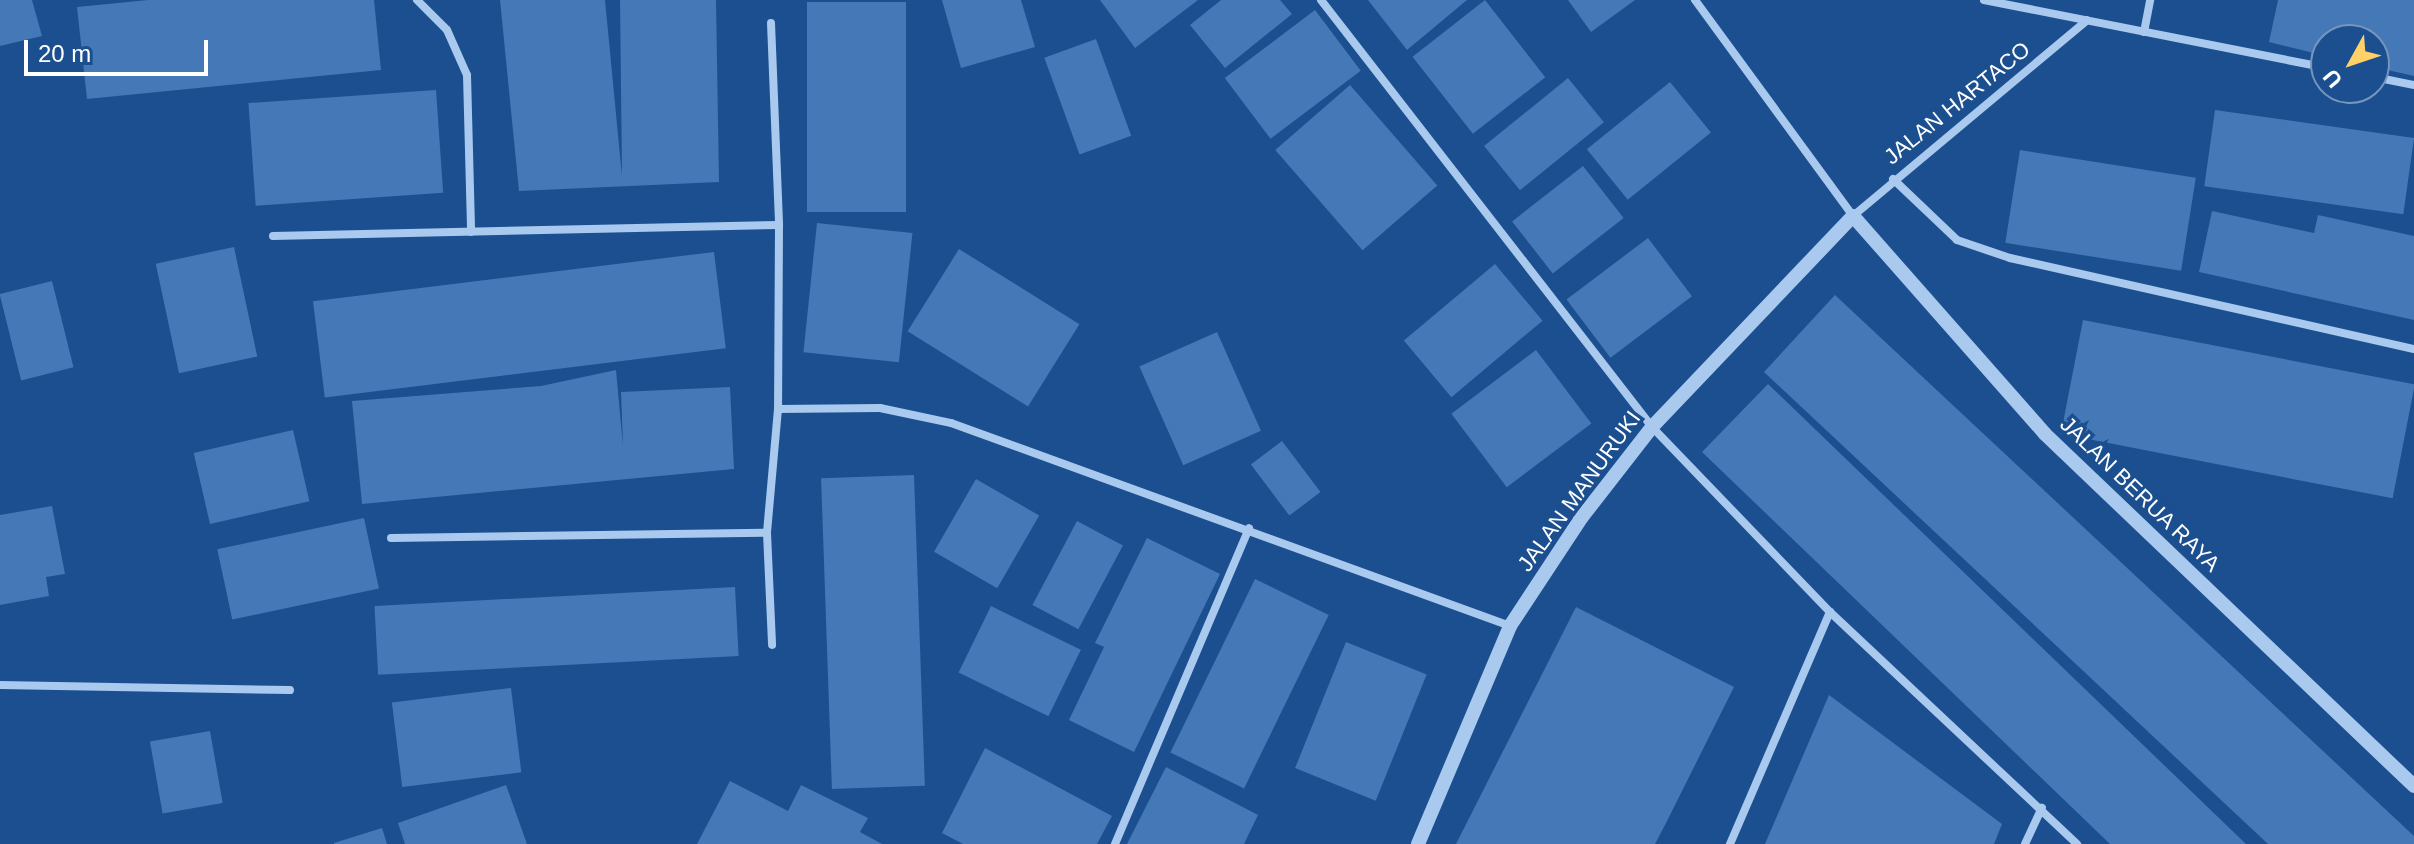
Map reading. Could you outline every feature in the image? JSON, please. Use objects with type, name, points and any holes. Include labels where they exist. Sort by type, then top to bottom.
[{"type":"street","points":[[417,0],[447,30],[467,75],[471,232]]},
{"type":"street","points":[[1321,0],[1652,427],[1830,612],[2077,844]]},
{"type":"street","points":[[1695,0],[1853,216]]},
{"type":"street","points":[[1984,0],[2310,65]]},
{"type":"street","points":[[2144,32],[2150,0]]},
{"type":"street","name":"JALAN HARTACO","points":[[1853,216],[1893,179],[2087,20]]},
{"type":"street","points":[[771,23],[779,225],[778,409],[767,533],[772,645]]},
{"type":"street","points":[[2390,80],[2414,85]]},
{"type":"street","points":[[1893,179],[1957,240],[2010,258],[2414,349]]},
{"type":"street","name":"JALAN MANURUKI","points":[[1418,844],[1510,626],[1652,427],[1853,216]]},
{"type":"street","name":"JALAN BERUA RAYA","points":[[1853,216],[2045,434],[2414,786]]},
{"type":"street","points":[[273,236],[779,225]]},
{"type":"street","points":[[778,409],[880,408],[951,423],[1249,528],[1510,626]]},
{"type":"street","points":[[1115,844],[1249,528]]},
{"type":"street","points":[[391,538],[767,533]]},
{"type":"street","points":[[1730,844],[1830,612]]},
{"type":"street","points":[[0,685],[290,690]]},
{"type":"street","points":[[2025,844],[2042,808]]},
{"type":"building","points":[[0,0],[32,0],[42,36],[0,46]]},
{"type":"building","points":[[148,0],[374,0],[381,70],[87,99],[77,7]]},
{"type":"building","points":[[500,0],[605,0],[622,176],[620,0],[716,0],[719,182],[519,191]]},
{"type":"building","points":[[942,0],[1021,0],[1035,47],[961,68]]},
{"type":"building","points":[[1100,0],[1198,0],[1135,48]]},
{"type":"building","points":[[1221,0],[1280,0],[1292,14],[1225,68],[1190,25]]},
{"type":"building","points":[[1368,0],[1467,0],[1407,50]]},
{"type":"building","points":[[1485,0],[1545,77],[1473,134],[1413,57]]},
{"type":"building","points":[[1568,0],[1635,0],[1591,32]]},
{"type":"building","points":[[2278,0],[2414,0],[2414,76],[2390,71],[2390,24],[2310,24],[2310,52],[2269,42]]},
{"type":"building","points":[[807,2],[906,2],[906,212],[807,212]]},
{"type":"building","points":[[1315,10],[1361,71],[1270,139],[1225,78]]},
{"type":"building","points":[[1096,39],[1131,136],[1080,155],[1044,58]]},
{"type":"building","points":[[1568,78],[1604,122],[1520,190],[1484,146]]},
{"type":"building","points":[[1670,82],[1711,133],[1628,200],[1587,149]]},
{"type":"building","points":[[1350,85],[1437,185],[1363,250],[1275,150]]},
{"type":"building","points":[[436,90],[443,193],[256,206],[248,103]]},
{"type":"building","points":[[2215,110],[2414,138],[2403,214],[2204,186]]},
{"type":"building","points":[[2020,150],[2196,178],[2181,271],[2005,243]]},
{"type":"building","points":[[1583,166],[1624,218],[1553,273],[1512,221]]},
{"type":"building","points":[[2212,211],[2314,233],[2318,215],[2414,236],[2414,320],[2199,272]]},
{"type":"building","points":[[817,223],[912,233],[899,362],[803,352]]},
{"type":"building","points":[[1648,238],[1692,296],[1610,358],[1567,299]]},
{"type":"building","points":[[234,247],[257,357],[179,373],[156,264]]},
{"type":"building","points":[[959,249],[1079,324],[1028,407],[908,331]]},
{"type":"building","points":[[714,252],[726,348],[325,398],[313,301]]},
{"type":"building","points":[[1495,264],[1543,321],[1451,397],[1404,340]]},
{"type":"building","points":[[52,281],[74,367],[21,380],[0,294]]},
{"type":"building","points":[[1835,295],[2414,836],[2414,844],[2268,844],[1764,372]]},
{"type":"building","points":[[2083,320],[2414,384],[2393,498],[2061,434]]},
{"type":"building","points":[[1217,332],[1261,431],[1183,465],[1139,367]]},
{"type":"building","points":[[1536,350],[1591,423],[1507,487],[1451,414]]},
{"type":"building","points":[[616,370],[623,446],[621,392],[730,387],[734,469],[362,504],[352,401],[541,386]]},
{"type":"building","points":[[1768,384],[2246,844],[2110,844],[1702,452]]},
{"type":"building","points":[[293,430],[309,501],[210,524],[194,453]]},
{"type":"building","points":[[1282,441],[1321,492],[1289,516],[1251,464]]},
{"type":"building","points":[[914,475],[925,786],[832,789],[821,478]]},
{"type":"building","points":[[976,479],[1039,516],[997,588],[934,552]]},
{"type":"building","points":[[52,506],[65,574],[46,577],[49,596],[0,605],[0,515]]},
{"type":"building","points":[[364,518],[379,588],[232,620],[217,549]]},
{"type":"building","points":[[1077,521],[1123,545],[1078,629],[1032,605]]},
{"type":"building","points":[[1147,538],[1220,574],[1134,752],[1069,720],[1104,647],[1095,643]]},
{"type":"building","points":[[1255,579],[1329,615],[1244,788],[1170,752]]},
{"type":"building","points":[[735,587],[739,656],[378,675],[374,606]]},
{"type":"building","points":[[991,606],[1081,650],[1048,716],[959,673]]},
{"type":"building","points":[[1576,607],[1734,687],[1666,823],[1655,844],[1456,844]]},
{"type":"building","points":[[1346,642],[1427,675],[1376,801],[1295,768]]},
{"type":"building","points":[[511,688],[521,772],[402,787],[392,703]]},
{"type":"building","points":[[1829,695],[2002,824],[1994,844],[1765,844]]},
{"type":"building","points":[[210,731],[223,803],[163,813],[150,742]]},
{"type":"building","points":[[985,748],[1112,816],[1097,844],[963,844],[942,833]]},
{"type":"building","points":[[1166,767],[1258,815],[1244,844],[1127,844]]},
{"type":"building","points":[[730,781],[788,811],[801,785],[868,818],[860,832],[882,844],[697,844]]},
{"type":"building","points":[[506,785],[527,844],[405,844],[398,823]]},
{"type":"building","points":[[382,828],[387,844],[334,844],[334,843]]}]
